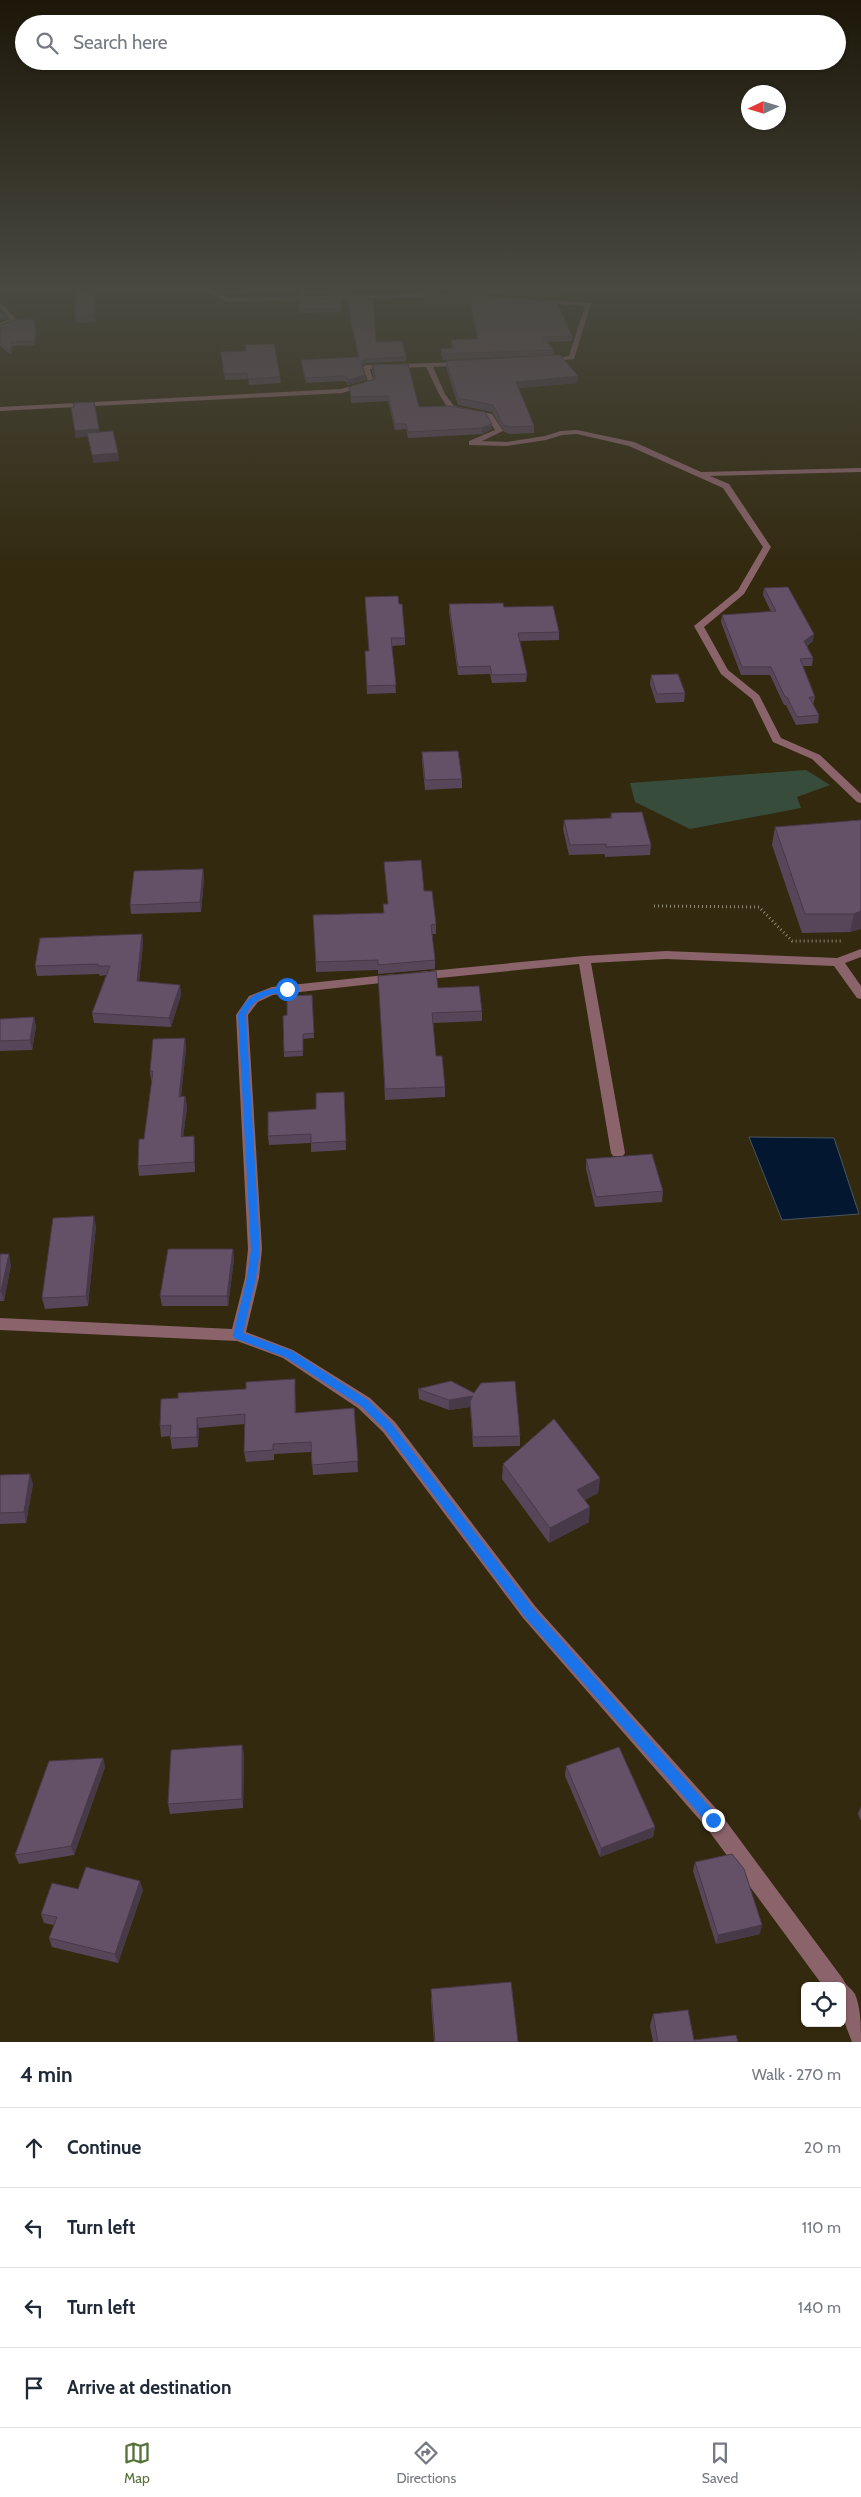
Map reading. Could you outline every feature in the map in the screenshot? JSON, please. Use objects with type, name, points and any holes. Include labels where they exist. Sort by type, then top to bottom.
[{"type":"street","points":[[0,409],[100,402],[190,402],[342,391],[361,385]]},
{"type":"street","points":[[438,385],[452,408],[488,414],[499,431],[472,443],[507,444],[546,438],[561,433],[577,432],[630,444],[726,486],[767,547],[741,592],[700,626],[724,672],[756,697],[777,740],[816,756],[861,800]]},
{"type":"street","points":[[698,474],[861,470]]},
{"type":"street","points":[[238,1335],[252,1278],[255,1250],[242,1015],[246,1005],[258,995],[287,989],[584,960],[666,955],[838,962],[861,953]]},
{"type":"street","points":[[584,960],[618,1153]]},
{"type":"street","points":[[838,962],[857,984],[861,995]]},
{"type":"street","points":[[0,1324],[238,1335],[296,1359],[364,1403],[389,1427],[528,1612],[713,1820],[833,1982]]},
{"type":"street","points":[[846,2000],[861,2037]]},
{"type":"path","points":[[654,906],[759,907],[792,941],[851,941]]},
{"type":"green space","points":[[806,770],[830,785],[797,797],[801,808],[690,829],[635,802],[630,783]]},
{"type":"water","points":[[749,1137],[834,1138],[859,1214],[782,1220]]},
{"type":"building","points":[[355,385],[413,385],[419,407],[448,406],[485,412],[492,424],[482,428],[408,432],[406,424],[395,424],[388,396],[351,397],[349,387]]},
{"type":"building","points":[[454,385],[517,385],[534,426],[504,426],[493,405],[458,398]]},
{"type":"building","points":[[94,402],[99,429],[75,431],[71,407],[74,407],[73,403]]},
{"type":"building","points":[[113,431],[118,453],[92,455],[87,433]]},
{"type":"building","points":[[788,587],[814,634],[804,641],[813,658],[800,659],[815,697],[809,697],[819,715],[797,717],[771,667],[742,667],[722,615],[776,611],[764,588]]},
{"type":"building","points":[[398,596],[399,604],[402,604],[405,638],[391,638],[396,685],[367,686],[365,651],[369,651],[365,597]]},
{"type":"building","points":[[503,603],[504,607],[553,606],[559,632],[518,633],[527,674],[492,675],[490,666],[458,667],[449,604]]},
{"type":"building","points":[[678,674],[685,693],[657,694],[651,675]]},
{"type":"building","points":[[458,751],[462,779],[425,780],[422,752]]},
{"type":"building","points":[[642,812],[651,845],[606,847],[606,844],[570,845],[564,820],[612,818],[611,813]]},
{"type":"building","points":[[861,820],[861,911],[854,914],[805,914],[775,827]]},
{"type":"building","points":[[421,860],[424,891],[432,891],[436,924],[431,925],[435,960],[378,965],[378,960],[316,962],[313,915],[384,913],[383,904],[388,904],[384,862]]},
{"type":"building","points":[[203,869],[200,902],[130,905],[134,871]]},
{"type":"building","points":[[142,934],[137,981],[180,985],[169,1018],[92,1013],[110,966],[98,966],[98,964],[35,966],[40,938]]},
{"type":"building","points":[[436,971],[438,988],[479,986],[482,1011],[432,1013],[436,1056],[442,1056],[445,1087],[385,1089],[378,976]]},
{"type":"building","points":[[312,995],[314,1033],[303,1034],[303,1051],[284,1052],[283,1016],[287,1015],[287,996]]},
{"type":"building","points":[[34,1017],[30,1040],[0,1041],[0,1019]]},
{"type":"building","points":[[185,1038],[179,1097],[185,1096],[181,1137],[194,1136],[194,1162],[138,1166],[139,1139],[144,1139],[153,1071],[150,1071],[153,1039]]},
{"type":"building","points":[[344,1092],[346,1141],[311,1143],[311,1134],[268,1136],[268,1112],[316,1109],[316,1093]]},
{"type":"building","points":[[652,1154],[663,1191],[596,1197],[586,1159]]},
{"type":"building","points":[[94,1216],[86,1296],[42,1298],[53,1218]]},
{"type":"building","points":[[168,1249],[233,1249],[227,1296],[160,1296]]},
{"type":"building","points":[[0,1254],[9,1254],[1,1291],[0,1291]]},
{"type":"building","points":[[295,1379],[295,1413],[354,1408],[358,1461],[312,1465],[311,1442],[273,1444],[273,1450],[244,1452],[245,1414],[197,1418],[197,1437],[170,1438],[171,1425],[160,1426],[161,1399],[178,1398],[178,1393],[246,1389],[246,1382]]},
{"type":"building","points":[[451,1381],[474,1393],[481,1383],[515,1381],[520,1436],[473,1437],[470,1401],[473,1396],[449,1400],[418,1389]]},
{"type":"building","points":[[554,1419],[600,1478],[577,1490],[590,1507],[550,1528],[503,1464]]},
{"type":"building","points":[[30,1474],[24,1512],[0,1513],[0,1475]]},
{"type":"building","points":[[242,1745],[242,1799],[168,1804],[171,1750]]},
{"type":"building","points":[[619,1747],[655,1827],[601,1848],[566,1766]]},
{"type":"building","points":[[103,1758],[71,1846],[15,1855],[49,1761]]},
{"type":"building","points":[[732,1854],[744,1869],[762,1925],[718,1935],[695,1862]]},
{"type":"building","points":[[86,1867],[140,1881],[115,1954],[49,1938],[57,1917],[41,1914],[52,1883],[78,1889]]},
{"type":"building","points":[[511,1982],[518,2042],[435,2042],[431,1989]]},
{"type":"building","points":[[688,2010],[694,2040],[736,2035],[738,2042],[658,2042],[653,2014]]},
{"type":"route","points":[[287,989],[258,995],[246,1005],[242,1015],[255,1250],[252,1278],[238,1335],[288,1354],[364,1403],[389,1427],[528,1612],[713,1820]]}]
